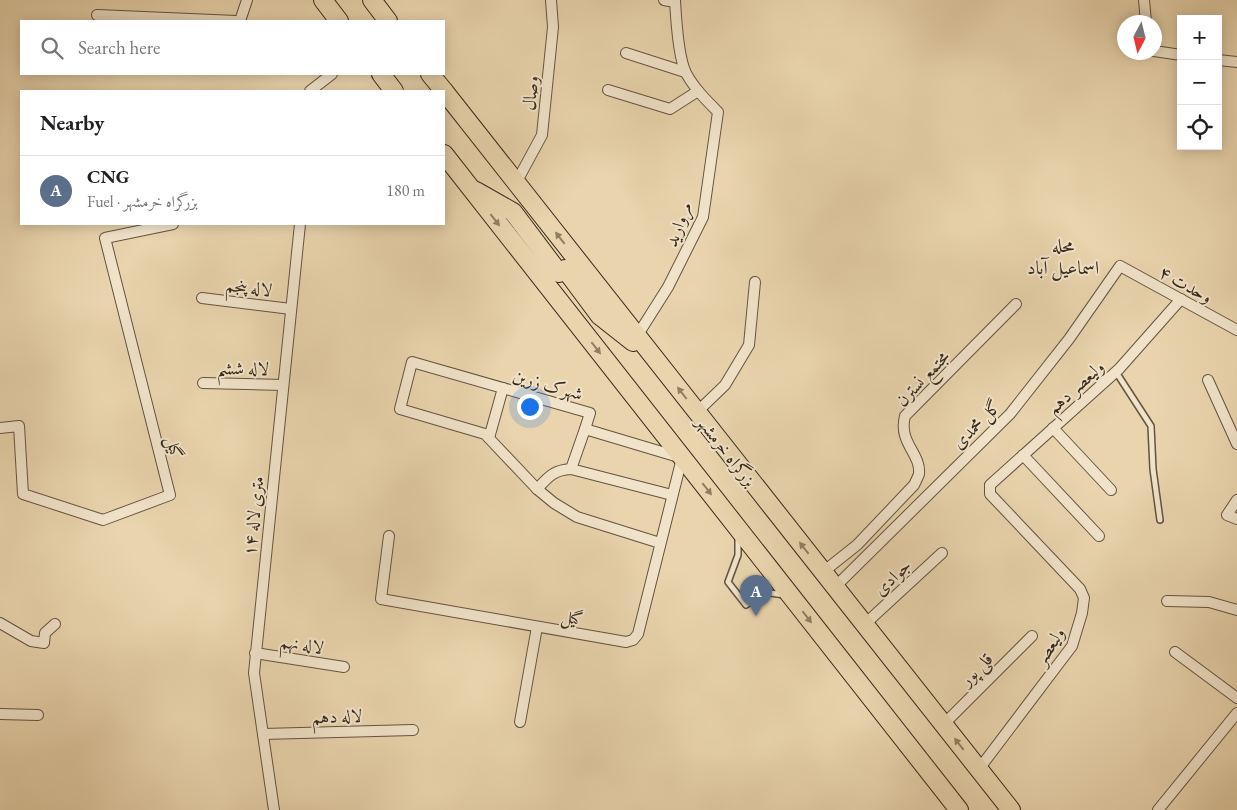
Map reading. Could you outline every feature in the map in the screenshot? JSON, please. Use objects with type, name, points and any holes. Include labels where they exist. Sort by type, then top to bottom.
[{"type":"highway","points":[[323,0],[338,20]]},
{"type":"highway","points":[[372,0],[387,20]]},
{"type":"highway","points":[[382,75],[393,90]]},
{"type":"highway","name":"بزرگراه خرمشهر","points":[[431,75],[443,90]]},
{"type":"highway","name":"بزرگراه خرمشهر","points":[[445,92],[516,183],[562,271],[682,458],[959,810]]},
{"type":"highway","name":"بزرگراه خرمشهر","points":[[445,155],[470,187],[637,336],[1011,810]]},
{"type":"highway","points":[[562,271],[600,316],[654,357]]},
{"type":"street","points":[[240,20],[247,0]]},
{"type":"street","name":"وصال","points":[[516,183],[542,136],[552,27],[551,0]]},
{"type":"street","points":[[608,90],[670,109],[698,91],[685,72],[679,48],[675,1],[664,0]]},
{"type":"street","points":[[1144,0],[1145,15]]},
{"type":"street","points":[[97,15],[213,20]]},
{"type":"street","points":[[1162,52],[1177,54]]},
{"type":"street","points":[[626,53],[685,72]]},
{"type":"street","points":[[1222,60],[1237,62]]},
{"type":"street","points":[[311,90],[331,75]]},
{"type":"street","name":"مروارید","points":[[637,336],[668,287],[703,217],[718,112],[698,91]]},
{"type":"street","name":"گیل","points":[[0,428],[19,426],[23,494],[103,520],[170,495],[106,238],[162,225]]},
{"type":"street","name":"۱۴ متری لاله","points":[[274,810],[254,673],[300,225]]},
{"type":"street","name":"وحدت ۴","points":[[1120,266],[1237,330]]},
{"type":"street","name":"گل محمدی","points":[[835,587],[1010,414],[1069,339],[1120,266]]},
{"type":"street","points":[[697,412],[725,385],[749,345],[755,282]]},
{"type":"street","name":"لاله پنجم","points":[[202,298],[291,309]]},
{"type":"street","name":"ولیعصر دهم","points":[[990,494],[990,485],[1115,372],[1181,299]]},
{"type":"street","name":"مجتمع نسترن","points":[[823,572],[857,544],[914,485],[919,474],[918,464],[903,434],[905,416],[1016,304]]},
{"type":"street","name":"شهرک زرین","points":[[489,438],[478,431],[400,409],[412,362],[590,413],[585,429],[682,458]]},
{"type":"street","points":[[1208,380],[1236,440]]},
{"type":"street","name":"لاله ششم","points":[[202,383],[283,385]]},
{"type":"street","points":[[503,388],[489,438],[537,489],[554,503],[578,517],[660,543]]},
{"type":"street","points":[[1053,428],[1111,490]]},
{"type":"street","points":[[571,469],[585,429]]},
{"type":"street","points":[[1024,455],[1099,536]]},
{"type":"street","name":"گیل","points":[[389,536],[381,598],[626,642],[633,640],[638,634],[682,458]]},
{"type":"street","points":[[537,489],[549,476],[559,470],[571,469],[672,495]]},
{"type":"street","name":"ولیعصر","points":[[979,770],[1072,646],[1084,598],[1080,588],[990,494]]},
{"type":"street","points":[[1237,500],[1227,515],[1237,519]]},
{"type":"street","name":"جوادی","points":[[865,624],[942,553]]},
{"type":"street","points":[[1166,601],[1209,602],[1237,610]]},
{"type":"street","points":[[0,623],[31,641],[44,643],[45,633],[55,624]]},
{"type":"street","points":[[520,722],[537,627]]},
{"type":"street","name":"قلی پور","points":[[944,724],[1032,636]]},
{"type":"street","points":[[1175,652],[1237,698]]},
{"type":"street","name":"لاله نهم","points":[[256,653],[344,667]]},
{"type":"street","points":[[1158,810],[1237,713]]},
{"type":"street","points":[[0,714],[38,716]]},
{"type":"street","name":"لاله دهم","points":[[263,734],[413,730]]},
{"type":"lane","points":[[1115,372],[1151,426],[1153,469],[1160,520]]},
{"type":"lane","points":[[738,528],[738,554],[728,582],[746,605],[764,592],[790,596]]},
{"type":"place","name":"CNG","points":[[756,616]]},
{"type":"district","name":"محله اسماعیل آباد","points":[[1063,256]]}]
